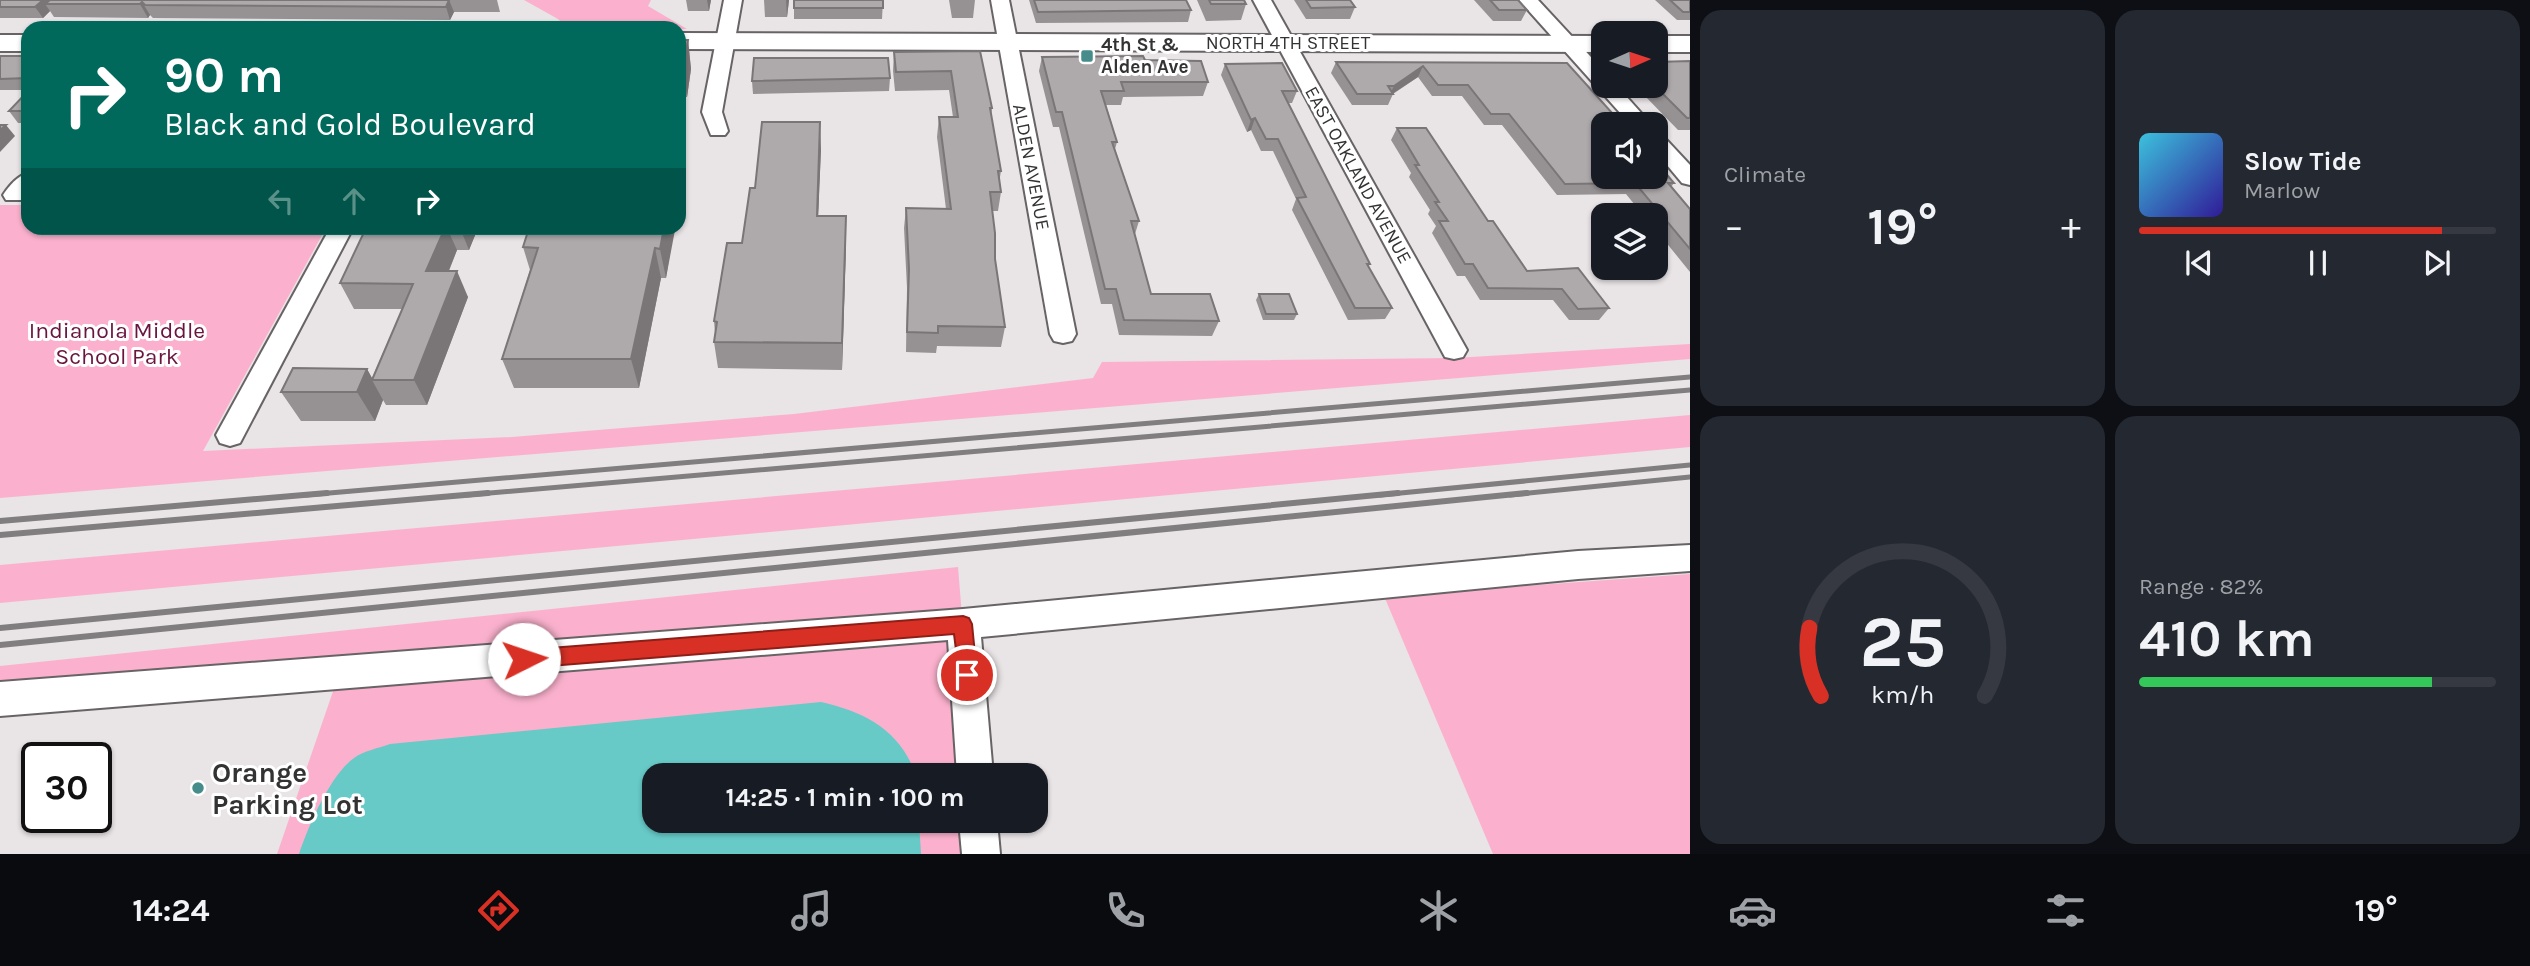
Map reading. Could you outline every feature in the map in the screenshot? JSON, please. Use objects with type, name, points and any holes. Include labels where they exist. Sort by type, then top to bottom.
[{"type":"main road","name":"NORTH 4TH STREET","points":[[686,41],[1591,44]]},
{"type":"main road","points":[[0,43],[21,43]]},
{"type":"main road","points":[[1668,44],[1690,44]]},
{"type":"street","points":[[718,131],[712,112],[733,0]]},
{"type":"street","name":"ALDEN AVENUE","points":[[1000,0],[1063,334]]},
{"type":"street","name":"EAST OAKLAND AVENUE","points":[[1262,0],[1454,350]]},
{"type":"street","points":[[1528,0],[1591,69]]},
{"type":"street","points":[[1618,98],[1630,112]]},
{"type":"street","points":[[1668,153],[1690,178]]},
{"type":"street","points":[[230,435],[337,235]]},
{"type":"street","points":[[0,699],[963,624],[1578,565],[1690,558]]},
{"type":"street","points":[[963,624],[974,763]]},
{"type":"street","points":[[979,833],[981,854]]},
{"type":"green space","points":[[524,0],[651,0],[648,6],[673,21],[560,21]]},
{"type":"green space","name":"Indianola Middle School Park","points":[[0,205],[21,205],[21,235],[322,235],[203,451],[512,437],[794,414],[1093,378],[1102,362],[1454,358],[1690,344],[1690,359],[0,498]]},
{"type":"green space","points":[[1690,415],[1690,447],[0,603],[0,565]]},
{"type":"green space","points":[[958,567],[974,763],[642,763],[642,833],[979,833],[981,854],[277,854],[339,674],[0,699],[0,666]]},
{"type":"green space","points":[[1690,574],[1690,854],[1493,854],[1384,596]]},
{"type":"water","points":[[821,702],[852,711],[879,725],[901,746],[911,763],[642,763],[642,833],[920,833],[921,854],[299,854],[321,802],[345,766],[362,753],[390,744]]},
{"type":"building","points":[[0,0],[43,0],[35,7],[0,7]]},
{"type":"building","points":[[50,0],[449,0],[446,7],[145,5],[142,2],[45,4]]},
{"type":"building","points":[[794,0],[883,0],[883,8],[794,8]]},
{"type":"building","points":[[1034,0],[1186,0],[1191,10],[1038,12]]},
{"type":"building","points":[[1209,0],[1244,0],[1246,4],[1211,4]]},
{"type":"building","points":[[1306,0],[1350,0],[1355,7],[1311,8]]},
{"type":"building","points":[[1490,0],[1518,0],[1527,10],[1499,10]]},
{"type":"building","points":[[1670,0],[1690,0],[1690,12],[1683,12]]},
{"type":"building","points":[[980,51],[1001,171],[998,171],[1001,192],[990,192],[995,259],[1005,327],[938,326],[938,333],[907,332],[909,269],[906,208],[951,209],[939,117],[958,117],[951,71],[896,72],[894,52]]},
{"type":"building","points":[[0,56],[21,56],[21,78],[0,79]]},
{"type":"building","points":[[1143,56],[1145,60],[1201,61],[1208,82],[1121,82],[1124,91],[1101,91],[1117,142],[1112,142],[1139,221],[1131,221],[1151,294],[1210,294],[1219,321],[1124,320],[1116,289],[1105,289],[1062,112],[1056,112],[1042,57]]},
{"type":"building","points":[[754,58],[888,58],[890,78],[752,81]]},
{"type":"building","points":[[1690,61],[1690,118],[1667,98],[1668,62]]},
{"type":"building","points":[[1336,62],[1567,63],[1591,90],[1591,98],[1599,98],[1611,112],[1591,112],[1591,184],[1565,184],[1509,114],[1491,114],[1468,85],[1438,85],[1423,66],[1394,86],[1388,86],[1393,94],[1357,94]]},
{"type":"building","points":[[1282,63],[1297,91],[1282,91],[1370,264],[1367,264],[1392,308],[1355,308],[1297,198],[1306,197],[1278,139],[1266,139],[1255,118],[1251,120],[1225,64]]},
{"type":"building","points":[[21,98],[21,111],[9,111]]},
{"type":"building","points":[[762,122],[820,122],[817,216],[846,216],[842,343],[714,342],[717,322],[714,321],[727,243],[742,243],[750,188],[755,188]]},
{"type":"building","points":[[1397,128],[1426,128],[1488,221],[1493,221],[1527,271],[1578,268],[1609,308],[1578,309],[1562,289],[1488,288],[1473,264],[1465,264],[1439,221],[1448,221],[1435,202],[1439,202],[1415,165],[1419,165]]},
{"type":"building","points":[[1668,183],[1690,209],[1690,249],[1668,223],[1668,203],[1652,203],[1640,189],[1668,189]]},
{"type":"building","points":[[363,235],[442,235],[426,271],[457,271],[414,380],[372,380],[413,284],[340,283]]},
{"type":"building","points":[[527,235],[663,235],[660,249],[655,248],[631,359],[502,359],[538,248],[523,247]]},
{"type":"building","points":[[1259,294],[1289,294],[1297,314],[1266,314]]},
{"type":"building","points":[[293,368],[367,369],[357,392],[281,392]]},
{"type":"railway","points":[[306,495],[1690,377]]},
{"type":"railway","points":[[467,495],[1690,390]]},
{"type":"railway","points":[[1380,495],[1690,465]]},
{"type":"railway","points":[[1510,495],[1690,477]]},
{"type":"railway","points":[[0,521],[327,493]]},
{"type":"railway","points":[[0,535],[488,493]]},
{"type":"railway","points":[[0,628],[1398,493]]},
{"type":"railway","points":[[0,645],[1527,493]]},
{"type":"place","name":"4th St & Alden Ave","points":[[1087,56]]},
{"type":"place","name":"Orange Parking Lot","points":[[198,788]]},
{"type":"route","points":[[524,659],[963,624],[967,675]]}]
